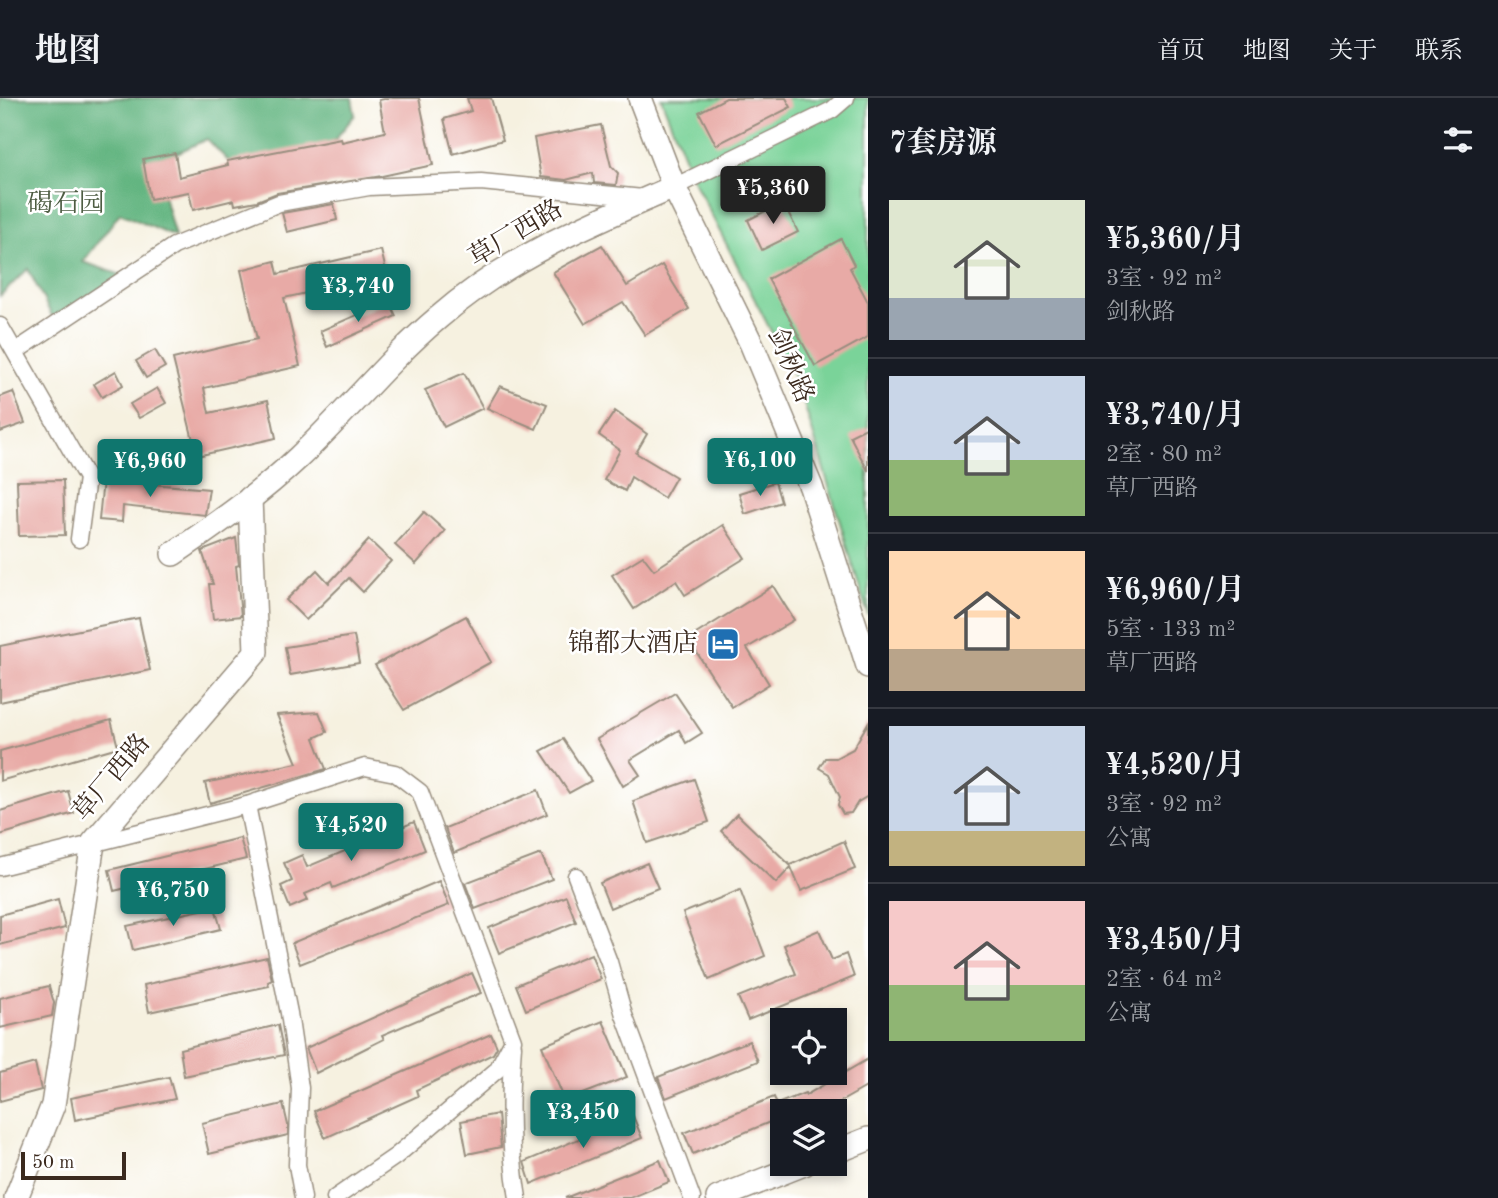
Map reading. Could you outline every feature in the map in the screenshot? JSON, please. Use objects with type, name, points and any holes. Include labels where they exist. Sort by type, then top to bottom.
[{"type":"main road","name":"剑秋路","points":[[640,98],[674,187],[752,345],[811,487],[868,666]]},
{"type":"main road","name":"草厂西路","points":[[173,554],[250,498],[299,457],[439,317],[505,268],[568,232],[674,187]]},
{"type":"main road","name":"草厂西路","points":[[16,1198],[53,1104],[93,843],[256,652],[250,498]]},
{"type":"main road","points":[[847,1147],[868,1139]]},
{"type":"main road","points":[[718,1198],[774,1176]]},
{"type":"street","points":[[674,187],[828,104],[846,98]]},
{"type":"street","points":[[16,351],[174,246],[279,203],[369,187],[481,182],[646,199]]},
{"type":"street","points":[[0,326],[87,478],[79,539]]},
{"type":"street","points":[[0,867],[247,805],[365,767],[395,773],[420,792],[513,1040],[510,1083],[512,1162],[518,1198]]},
{"type":"street","points":[[247,805],[289,1013],[300,1088],[298,1165],[303,1198]]},
{"type":"street","points":[[576,876],[610,962],[624,1016],[692,1198]]},
{"type":"street","points":[[335,1198],[396,1156],[497,1070],[513,1040]]},
{"type":"green space","name":"碣石园","points":[[0,98],[352,98],[355,115],[328,148],[234,167],[207,139],[155,163],[175,237],[120,213],[83,262],[133,279],[53,318],[28,269],[0,296]]},
{"type":"green space","points":[[661,98],[868,98],[868,615],[798,384],[693,179]]},
{"type":"building","points":[[419,98],[433,165],[277,193],[257,201],[235,205],[234,200],[193,210],[189,192],[150,199],[143,159],[175,153],[179,177],[228,165],[227,161],[385,132],[379,100]]},
{"type":"building","points":[[467,98],[491,98],[503,140],[453,154],[444,119],[471,111]]},
{"type":"building","points":[[726,98],[786,98],[791,107],[716,145],[699,112]]},
{"type":"building","points":[[601,125],[611,166],[618,173],[616,185],[594,183],[593,173],[566,180],[541,177],[534,138]]},
{"type":"building","points":[[783,202],[798,232],[762,250],[748,220]]},
{"type":"building","points":[[334,204],[337,220],[287,232],[282,213]]},
{"type":"building","points":[[841,239],[854,265],[850,268],[868,302],[868,337],[815,366],[768,279]]},
{"type":"building","points":[[602,245],[627,286],[662,265],[689,309],[645,335],[623,302],[585,324],[553,272]]},
{"type":"building","points":[[381,250],[387,275],[284,298],[300,366],[204,388],[209,413],[268,400],[276,438],[197,456],[173,359],[257,339],[241,270],[275,261],[278,274]]},
{"type":"building","points":[[389,301],[396,316],[327,347],[320,331]]},
{"type":"building","points":[[155,350],[165,367],[146,378],[136,361]]},
{"type":"building","points":[[116,371],[123,385],[102,397],[94,384]]},
{"type":"building","points":[[464,373],[483,408],[444,427],[425,390]]},
{"type":"building","points":[[500,386],[547,404],[536,429],[487,408]]},
{"type":"building","points":[[157,388],[166,403],[139,418],[130,404]]},
{"type":"building","points":[[13,392],[25,423],[0,432],[0,397]]},
{"type":"building","points":[[615,411],[647,434],[636,453],[676,477],[664,498],[631,477],[625,491],[604,480],[620,450],[599,435]]},
{"type":"building","points":[[868,427],[868,471],[850,436]]},
{"type":"building","points":[[63,480],[65,535],[19,536],[17,481]]},
{"type":"building","points":[[103,480],[209,489],[205,515],[123,506],[122,522],[99,520]]},
{"type":"building","points":[[775,482],[781,502],[745,514],[739,493]]},
{"type":"building","points":[[424,512],[445,531],[416,564],[395,545]]},
{"type":"building","points":[[723,525],[745,558],[685,595],[676,581],[634,609],[612,575],[643,556],[654,570]]},
{"type":"building","points":[[236,538],[241,616],[213,619],[209,584],[213,584],[202,551]]},
{"type":"building","points":[[369,540],[391,561],[363,592],[349,578],[306,620],[286,600],[317,570],[329,583]]},
{"type":"building","name":"锦都大酒店","points":[[773,586],[794,620],[747,648],[769,684],[732,707],[688,639]]},
{"type":"building","points":[[466,616],[491,662],[404,710],[375,665]]},
{"type":"building","points":[[139,618],[150,670],[0,702],[0,646]]},
{"type":"building","points":[[354,636],[359,663],[290,675],[285,647]]},
{"type":"building","points":[[675,693],[702,733],[686,743],[679,730],[630,760],[640,775],[623,786],[597,739]]},
{"type":"building","points":[[319,712],[327,732],[314,738],[326,769],[210,803],[205,783],[297,763],[277,715]]},
{"type":"building","points":[[111,720],[118,747],[0,781],[0,751]]},
{"type":"building","points":[[868,723],[868,796],[858,802],[851,813],[843,814],[838,805],[840,797],[829,774],[819,768],[825,758],[836,758],[853,749]]},
{"type":"building","points":[[563,739],[591,781],[569,793],[541,751]]},
{"type":"building","points":[[694,779],[709,822],[647,843],[633,801]]},
{"type":"building","points":[[538,790],[547,814],[454,853],[445,828]]},
{"type":"building","points":[[68,791],[74,813],[0,835],[0,811]]},
{"type":"building","points":[[737,814],[790,865],[844,841],[855,869],[801,891],[791,867],[776,883],[721,831]]},
{"type":"building","points":[[414,822],[425,850],[333,888],[331,883],[305,894],[308,900],[290,908],[281,886],[292,881],[284,863],[302,855],[307,867]]},
{"type":"building","points":[[240,838],[246,859],[114,891],[109,870]]},
{"type":"building","points":[[541,854],[552,879],[475,909],[465,883]]},
{"type":"building","points":[[647,863],[658,888],[610,908],[600,883]]},
{"type":"building","points":[[439,881],[449,905],[300,964],[292,943]]},
{"type":"building","points":[[740,890],[765,956],[709,980],[683,913]]},
{"type":"building","points":[[566,896],[576,922],[499,953],[489,928]]},
{"type":"building","points":[[58,899],[65,928],[0,945],[0,915]]},
{"type":"building","points":[[215,907],[221,929],[133,950],[127,926]]},
{"type":"building","points":[[819,930],[832,960],[846,954],[854,977],[778,1008],[770,1008],[770,1011],[748,1020],[738,997],[796,974],[784,945]]},
{"type":"building","points":[[591,954],[601,979],[526,1010],[516,985]]},
{"type":"building","points":[[267,957],[272,980],[268,982],[269,986],[149,1012],[144,985]]},
{"type":"building","points":[[472,973],[481,993],[382,1035],[384,1039],[316,1073],[306,1048]]},
{"type":"building","points":[[49,986],[54,1003],[52,1016],[0,1028],[0,998]]},
{"type":"building","points":[[603,1021],[627,1077],[565,1101],[542,1046]]},
{"type":"building","points":[[278,1025],[284,1055],[184,1076],[180,1049]]},
{"type":"building","points":[[491,1034],[497,1047],[493,1054],[416,1090],[418,1096],[325,1138],[314,1111]]},
{"type":"building","points":[[749,1041],[758,1061],[666,1098],[658,1077]]},
{"type":"building","points":[[868,1059],[868,1086],[845,1099],[790,1099],[805,1093],[806,1095],[823,1085],[847,1085],[847,1071]]},
{"type":"building","points":[[35,1063],[41,1090],[0,1101],[0,1073]]},
{"type":"building","points":[[169,1077],[175,1099],[75,1120],[71,1098]]},
{"type":"building","points":[[774,1097],[775,1099],[770,1099],[770,1122],[693,1154],[684,1133]]},
{"type":"building","points":[[283,1104],[288,1135],[209,1154],[202,1123]]},
{"type":"building","points":[[498,1114],[501,1147],[467,1154],[461,1121]]},
{"type":"building","points":[[633,1116],[642,1138],[531,1184],[524,1162]]},
{"type":"building","points":[[660,1160],[669,1182],[630,1198],[565,1198]]},
{"type":"place","name":"锦都大酒店","points":[[723,644]]}]
